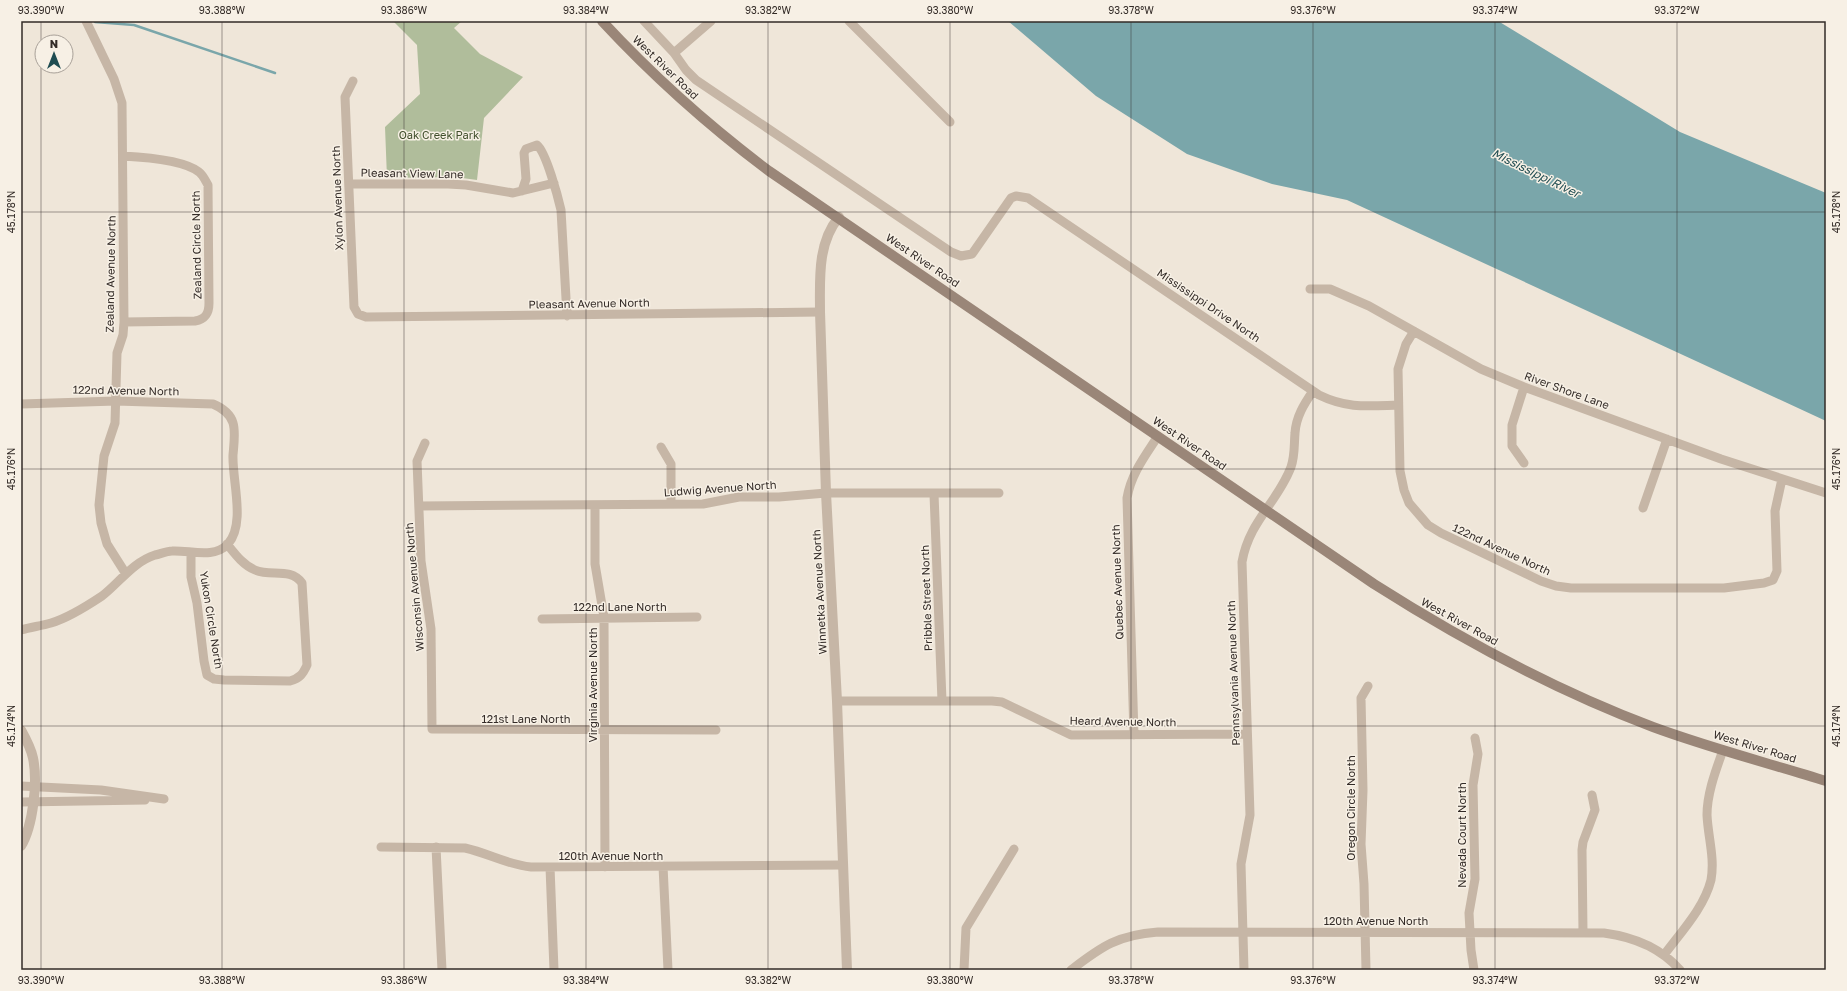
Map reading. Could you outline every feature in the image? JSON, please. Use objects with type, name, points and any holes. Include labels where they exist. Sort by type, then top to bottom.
[{"type":"main road","name":"West River Road","points":[[602,21],[650,71],[720,134],[769,170],[1374,584],[1440,625],[1533,674],[1652,726],[1723,750],[1826,781]]},
{"type":"street","name":"Zealand Avenue North","points":[[86,21],[118,88],[122,103],[124,322],[117,353],[115,423],[104,456],[99,505],[101,523],[107,544],[126,574]]},
{"type":"street","name":"West River Road","points":[[644,21],[674,54],[686,70],[719,97],[946,250],[961,256],[972,254],[1004,206],[1011,198],[1016,196]]},
{"type":"street","points":[[674,54],[711,21]]},
{"type":"street","points":[[849,21],[950,122]]},
{"type":"street","name":"Xylon Avenue North","points":[[353,81],[345,97],[354,307],[358,314]]},
{"type":"street","points":[[522,192],[526,179],[524,153],[526,149],[537,145],[540,148],[554,183],[561,210],[567,316]]},
{"type":"street","name":"Zealand Circle North","points":[[123,156],[151,158],[192,168],[202,175],[208,185],[209,296],[208,314],[200,320],[124,322]]},
{"type":"street","name":"Pleasant View Lane","points":[[349,184],[448,184],[466,185],[503,192],[522,192],[554,183]]},
{"type":"street","name":"Mississippi Drive North","points":[[1016,196],[1023,196],[1035,202],[1313,391],[1333,402],[1347,406],[1398,406]]},
{"type":"street","name":"Winnetka Avenue North","points":[[839,217],[829,230],[823,250],[820,283],[820,312],[826,493],[837,701],[847,970]]},
{"type":"street","name":"River Shore Lane","points":[[1310,289],[1330,289],[1369,306],[1481,369],[1524,387],[1667,439],[1826,493]]},
{"type":"street","name":"Pleasant Avenue North","points":[[358,314],[366,317],[567,316],[820,312]]},
{"type":"street","name":"122nd Avenue North","points":[[1414,331],[1406,344],[1398,369],[1400,471],[1404,490],[1409,503],[1428,525],[1441,533],[1541,581],[1556,586],[1571,588],[1724,588],[1764,583],[1773,580],[1777,571],[1775,511],[1782,479]]},
{"type":"street","points":[[1524,387],[1512,425],[1512,446],[1524,463]]},
{"type":"street","name":"Pennsylvania Avenue North","points":[[1244,970],[1241,864],[1250,815],[1242,562],[1244,550],[1250,534],[1283,483],[1291,467],[1298,418],[1313,391]]},
{"type":"street","name":"122nd Avenue North","points":[[21,404],[116,402],[214,404],[222,408],[228,413],[234,422],[236,431],[233,457],[237,523],[234,533],[227,544]]},
{"type":"street","name":"Quebec Avenue North","points":[[1134,735],[1127,498],[1129,485],[1134,473],[1158,436]]},
{"type":"street","points":[[1643,508],[1667,439]]},
{"type":"street","name":"Wisconsin Avenue North","points":[[425,443],[417,461],[423,579],[432,629],[432,729]]},
{"type":"street","points":[[661,447],[670,464],[671,504]]},
{"type":"street","name":"Ludwig Avenue North","points":[[419,506],[703,504],[739,497],[779,497],[826,493],[999,493]]},
{"type":"street","name":"Pribble Street North","points":[[934,494],[942,701]]},
{"type":"street","name":"Virginia Avenue North","points":[[595,505],[595,564],[604,617],[605,867]]},
{"type":"street","points":[[21,630],[52,623],[77,611],[102,595],[126,574],[153,556],[172,551],[208,553],[222,548],[227,544]]},
{"type":"street","name":"Yukon Circle North","points":[[191,552],[191,577],[197,603],[207,675],[214,679],[224,680],[290,681],[297,679],[304,673],[307,665],[302,583],[293,574],[255,570],[238,558],[227,544]]},
{"type":"street","name":"122nd Lane North","points":[[542,618],[697,617]]},
{"type":"street","name":"Oregon Circle North","points":[[1366,970],[1364,884],[1361,844],[1364,790],[1361,698],[1368,686]]},
{"type":"street","name":"Heard Avenue North","points":[[837,701],[1002,702],[1071,735],[1247,734]]},
{"type":"street","name":"121st Lane North","points":[[432,729],[716,730]]},
{"type":"street","points":[[21,730],[27,739],[33,758],[34,786],[28,830],[21,846]]},
{"type":"street","name":"Nevada Court North","points":[[1474,970],[1470,932],[1470,904],[1475,879],[1473,785],[1478,754],[1476,738]]},
{"type":"street","points":[[1664,955],[1702,903],[1710,880],[1712,852],[1707,814],[1713,782],[1723,750]]},
{"type":"street","points":[[21,786],[101,790],[164,799],[133,801],[21,802]]},
{"type":"street","points":[[1582,932],[1582,850],[1583,842],[1595,810],[1592,795]]},
{"type":"street","name":"120th Avenue North","points":[[381,847],[436,847],[472,849],[522,867],[843,865]]},
{"type":"street","points":[[436,847],[442,970]]},
{"type":"street","points":[[964,970],[966,928],[1014,849]]},
{"type":"street","points":[[663,866],[668,970]]},
{"type":"street","points":[[550,867],[554,970]]},
{"type":"street","name":"120th Avenue North","points":[[1071,970],[1096,950],[1110,942],[1140,933],[1158,932],[1582,932],[1620,935],[1653,948],[1664,955],[1680,970]]},
{"type":"green space","name":"Oak Creek Park","points":[[393,21],[462,21],[454,28],[480,54],[523,77],[484,118],[477,180],[455,177],[387,178],[385,127],[420,94],[417,45]]},
{"type":"water","name":"Mississippi River","points":[[1008,21],[1498,21],[1680,132],[1826,193],[1826,421],[1347,200],[1272,184],[1187,154],[1096,96]]},
{"type":"waterway","points":[[95,22],[134,25],[275,73]]}]
